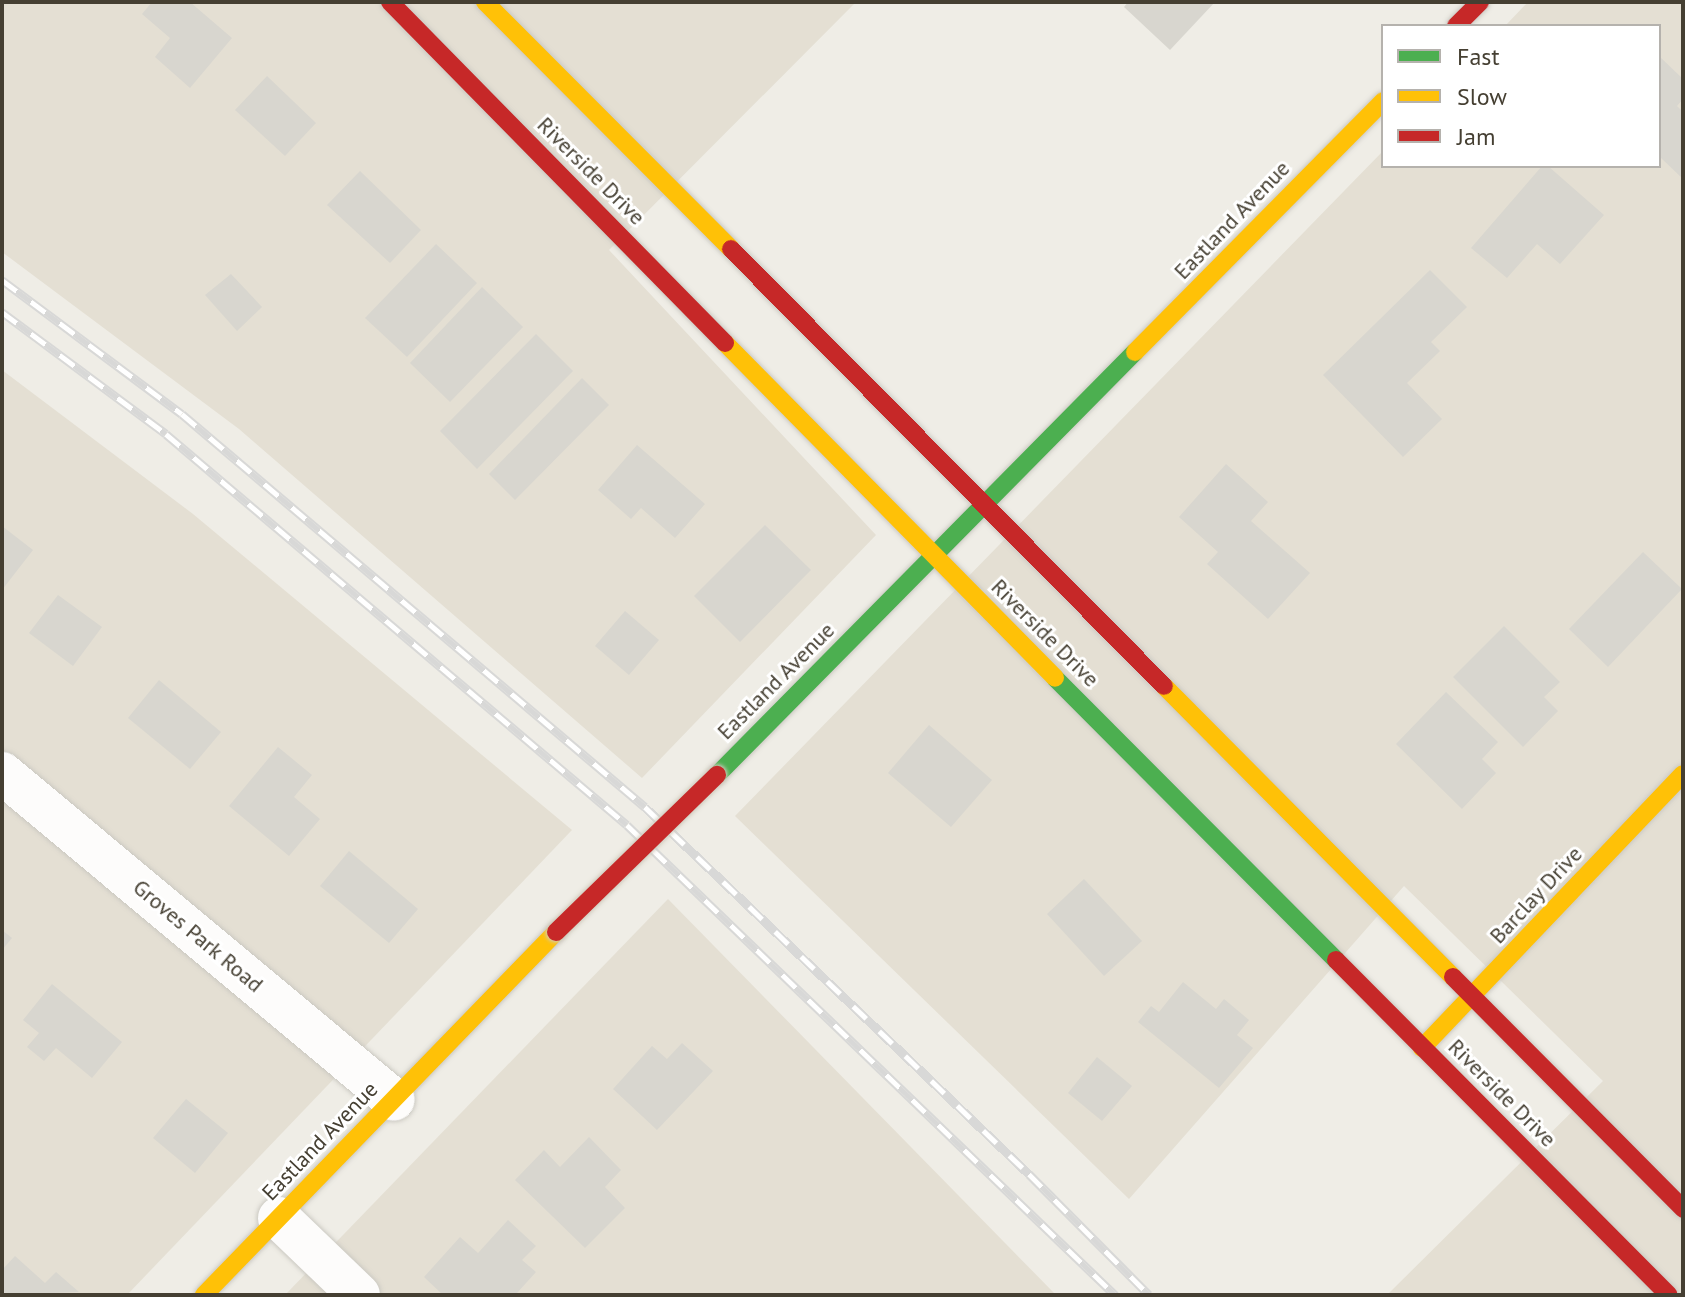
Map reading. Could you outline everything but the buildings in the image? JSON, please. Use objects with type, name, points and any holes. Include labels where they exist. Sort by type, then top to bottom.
[{"type":"street","name":"Riverside Drive","points":[[390,2],[934,556],[1669,1295]]},
{"type":"street","name":"Riverside Drive","points":[[485,2],[1683,1209]]},
{"type":"street","points":[[1458,24],[1480,2]]},
{"type":"street","name":"Eastland Avenue","points":[[204,1295],[556,932],[987,505],[1381,103]]},
{"type":"street","name":"Groves Park Road","points":[[2,773],[394,1100]]},
{"type":"street","name":"Barclay Drive","points":[[1422,1048],[1683,774]]},
{"type":"street","points":[[279,1218],[359,1295]]},
{"type":"shaded area","points":[[2,2],[856,2],[609,250],[876,535],[642,778],[239,429],[2,252]]},
{"type":"shaded area","points":[[1528,2],[1683,2],[1683,1295],[1387,1295],[1603,1081],[1404,886],[1129,1199],[735,816],[1381,153],[1381,168],[1661,168],[1661,24],[1507,24]]},
{"type":"shaded area","points":[[2,370],[193,514],[572,830],[127,1295],[2,1295]]},
{"type":"shaded area","points":[[668,899],[1056,1295],[285,1295]]},
{"type":"railway","points":[[2,280],[182,414],[645,807],[1029,1174],[1149,1295]]},
{"type":"railway","points":[[2,312],[166,434],[627,825],[1115,1295]]},
{"type":"traffic: fast","points":[[717,775],[1135,352]]},
{"type":"traffic: fast","points":[[1055,678],[1336,960]]},
{"type":"traffic: slow","points":[[485,2],[731,249]]},
{"type":"traffic: slow","points":[[1135,352],[1381,103]]},
{"type":"traffic: slow","points":[[725,343],[1055,678]]},
{"type":"traffic: slow","points":[[1164,686],[1453,977]]},
{"type":"traffic: slow","points":[[1422,1048],[1683,774]]},
{"type":"traffic: slow","points":[[204,1295],[556,932]]},
{"type":"traffic: jam","points":[[390,2],[725,343]]},
{"type":"traffic: jam","points":[[1458,24],[1480,2]]},
{"type":"traffic: jam","points":[[731,249],[1164,686]]},
{"type":"traffic: jam","points":[[556,932],[717,775]]},
{"type":"traffic: jam","points":[[1336,960],[1669,1295]]},
{"type":"traffic: jam","points":[[1453,977],[1683,1209]]}]
